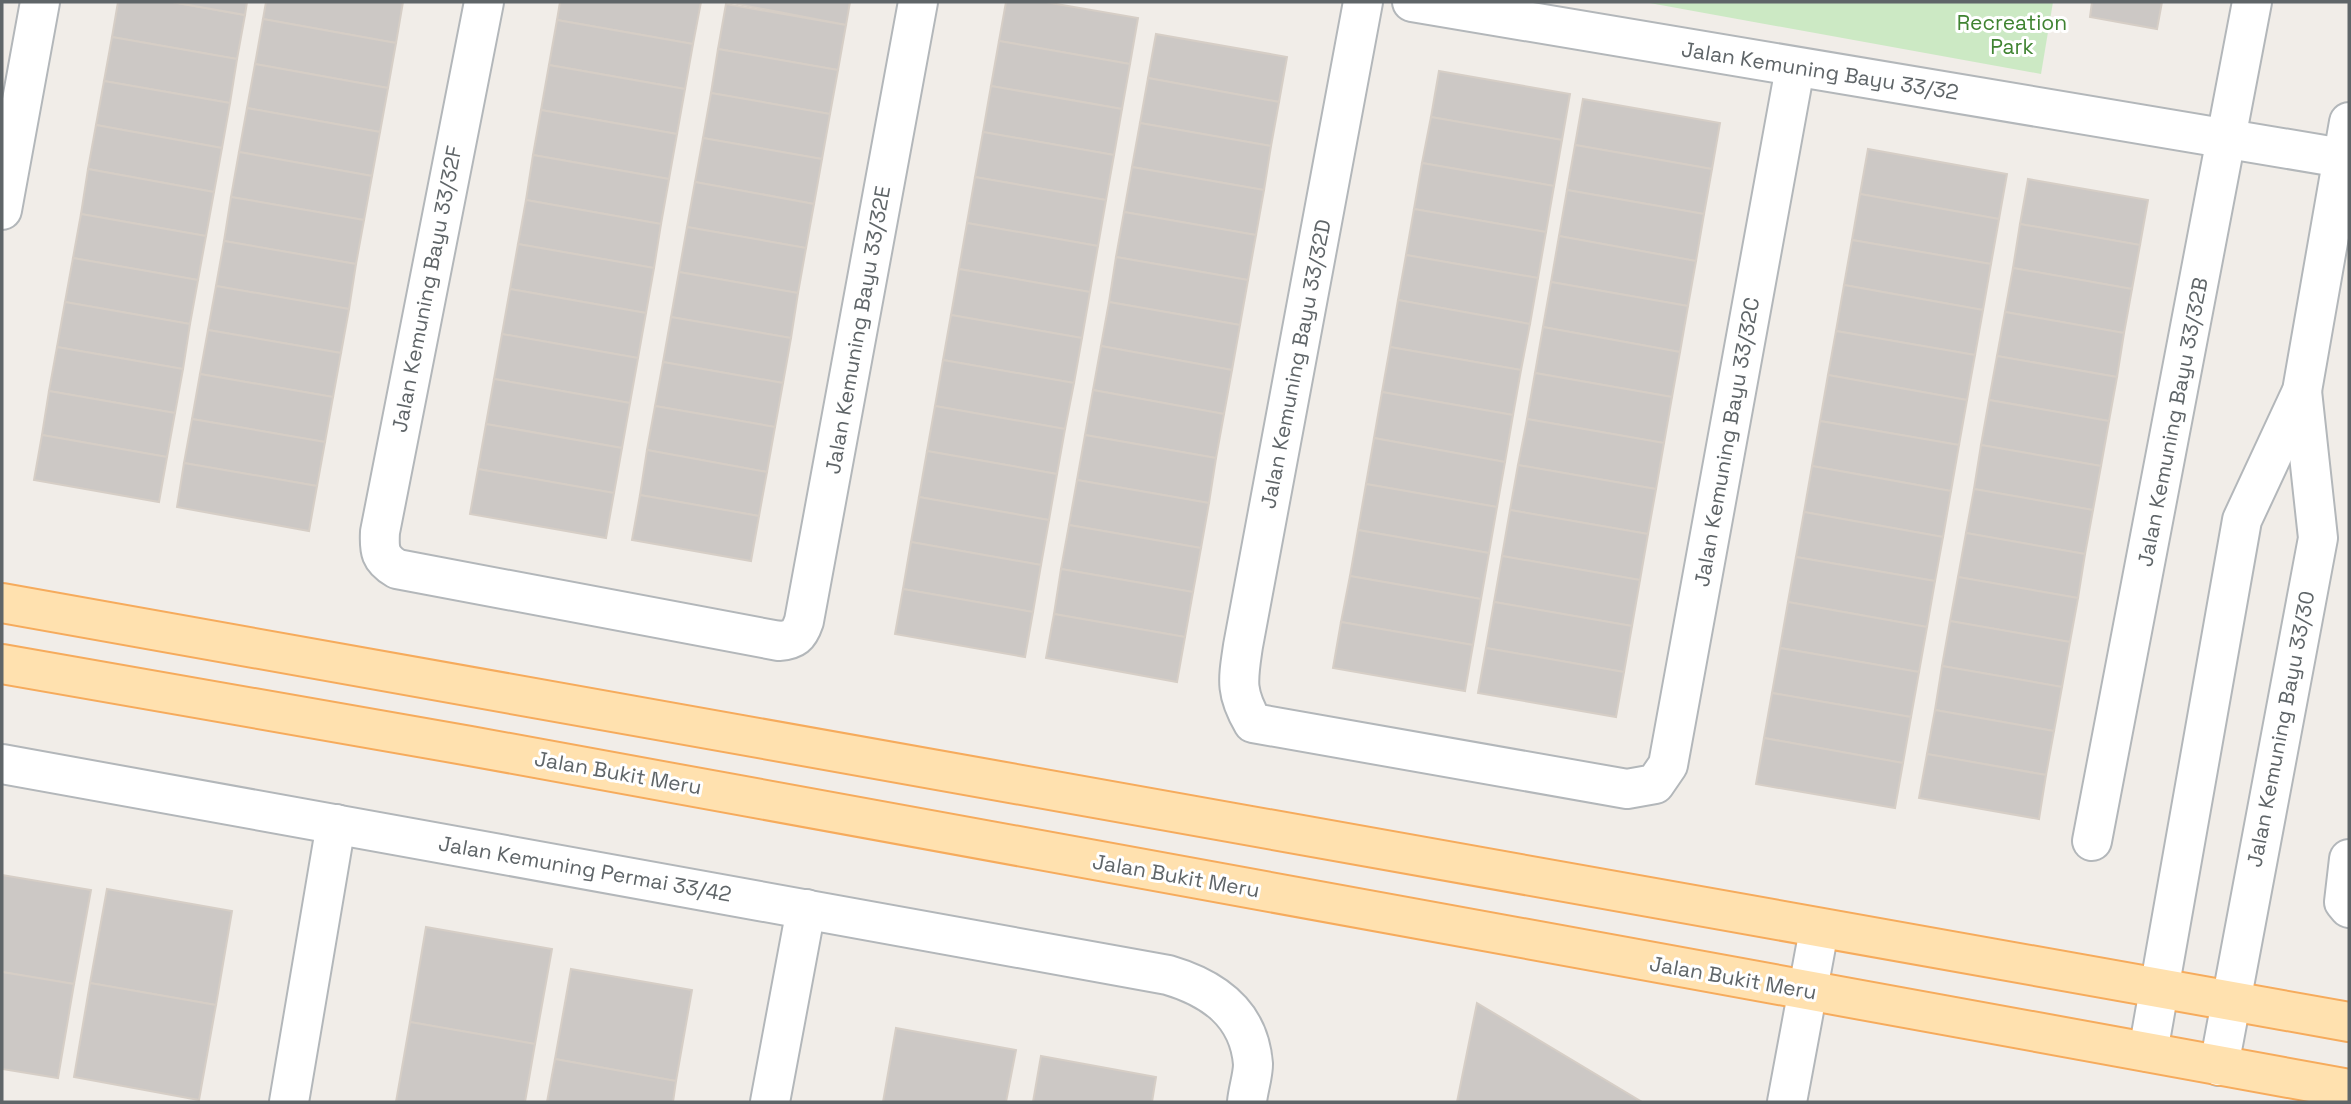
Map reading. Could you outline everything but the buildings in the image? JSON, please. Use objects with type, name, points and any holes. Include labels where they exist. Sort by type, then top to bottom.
[{"type":"main road","points":[[2,603],[1819,930],[2349,1022]]},
{"type":"main road","name":"Jalan Bukit Meru","points":[[2,664],[470,746],[2349,1089]]},
{"type":"street","points":[[2,210],[40,2]]},
{"type":"street","name":"Jalan Kemuning Bayu 33/32F","points":[[484,2],[380,532],[379,551],[384,562],[397,569],[779,641]]},
{"type":"street","name":"Jalan Kemuning Bayu 33/32E","points":[[779,641],[792,640],[800,634],[804,621],[918,2]]},
{"type":"street","name":"Jalan Kemuning Bayu 33/32D","points":[[1363,2],[1237,684],[1241,703],[1253,723],[1628,789]]},
{"type":"street","name":"Jalan Kemuning Bayu 33/32","points":[[1412,2],[1795,68],[2228,138],[2346,140]]},
{"type":"street","name":"Jalan Kemuning Bayu 33/32B","points":[[2092,841],[2252,2]]},
{"type":"street","name":"Jalan Kemuning Bayu 33/32C","points":[[1628,789],[1655,784],[1668,765],[1795,68]]},
{"type":"street","name":"Jalan Kemuning Bayu 33/30","points":[[2148,1052],[2242,520],[2302,391],[2346,140]]},
{"type":"street","name":"Jalan Kemuning Bayu 33/30","points":[[2220,1066],[2229,1001],[2318,538],[2302,391]]},
{"type":"street","name":"Jalan Kemuning Permai 33/42","points":[[2,764],[1168,975],[1199,984],[1228,1005],[1242,1024],[1253,1064],[1247,1102]]},
{"type":"street","points":[[289,1102],[336,824]]},
{"type":"street","points":[[2349,859],[2344,902],[2349,908]]},
{"type":"street","points":[[770,1102],[806,909]]},
{"type":"street","points":[[1787,1102],[1819,930]]},
{"type":"green space","name":"Recreation Park","points":[[1644,2],[2053,2],[2041,74]]}]
